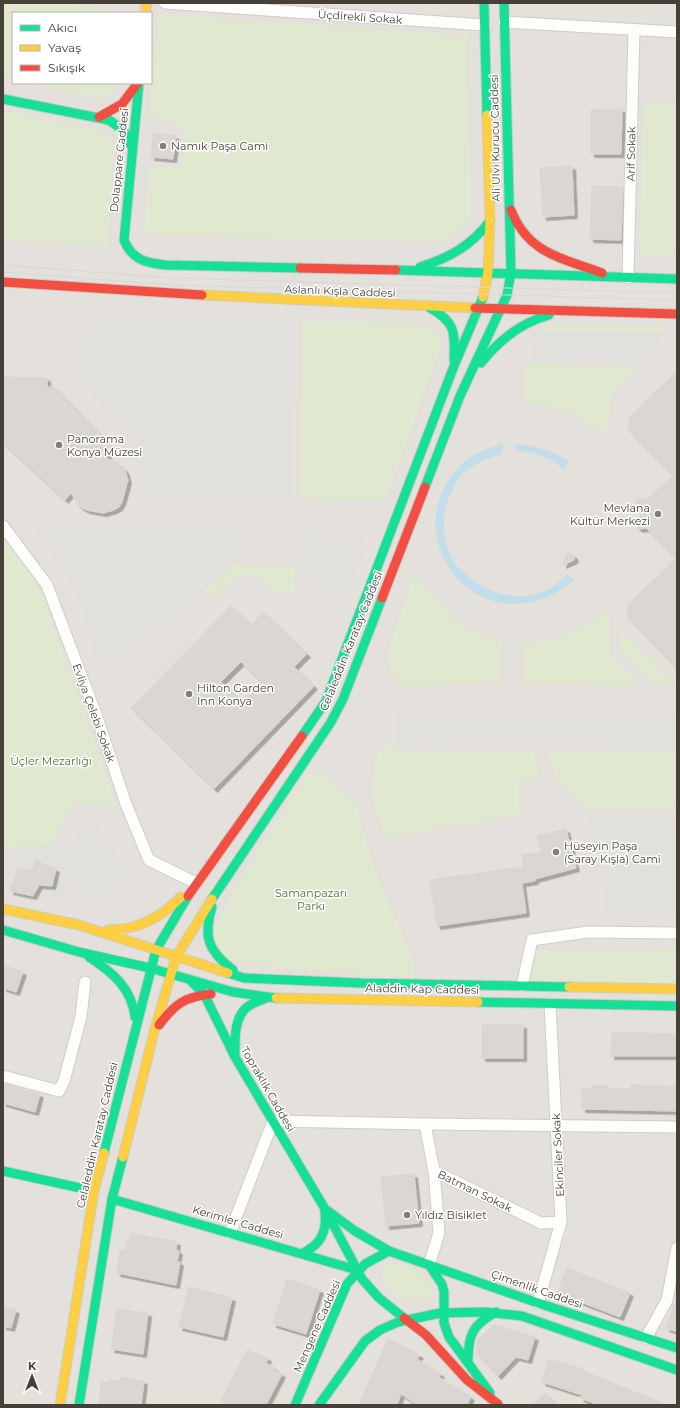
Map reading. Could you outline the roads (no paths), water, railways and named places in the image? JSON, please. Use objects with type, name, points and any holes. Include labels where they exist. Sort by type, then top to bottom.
[{"type":"main road","name":"Ali Ulvi Kurucu Caddesi","points":[[479,309],[484,295],[488,272],[490,221],[484,3]]},
{"type":"main road","name":"Ali Ulvi Kurucu Caddesi","points":[[500,309],[507,295],[511,273],[504,3]]},
{"type":"main road","points":[[99,117],[118,108],[125,102],[137,84]]},
{"type":"main road","name":"Dolappare Caddesi","points":[[124,240],[138,84]]},
{"type":"main road","points":[[3,99],[99,117],[118,124],[125,131],[132,147]]},
{"type":"main road","points":[[508,203],[517,226],[527,238],[544,250],[612,277]]},
{"type":"main road","points":[[406,272],[433,264],[459,252],[479,237],[490,221]]},
{"type":"main road","name":"Aslanlı Kışla Caddesi","points":[[124,240],[126,250],[131,256],[139,260],[166,265],[406,272],[488,272],[677,280]]},
{"type":"main road","name":"Aslanlı Kışla Caddesi","points":[[3,282],[179,296],[479,309],[677,314]]},
{"type":"main road","points":[[425,306],[443,314],[451,322],[454,335],[454,366]]},
{"type":"main road","name":"Celaleddin Karatay Caddesi","points":[[60,1405],[94,1191],[135,1026],[156,950],[196,883],[315,719],[326,700],[454,366],[479,309]]},
{"type":"main road","name":"Celaleddin Karatay Caddesi","points":[[170,975],[176,957],[218,890],[315,747],[331,722],[343,699],[460,396],[500,309]]},
{"type":"main road","points":[[460,396],[474,372],[498,343],[533,320],[564,311]]},
{"type":"main road","points":[[3,908],[79,925],[123,931],[136,928],[170,908],[196,883]]},
{"type":"main road","points":[[218,890],[207,921],[211,949],[219,961],[244,978]]},
{"type":"main road","points":[[79,925],[176,957]]},
{"type":"main road","points":[[3,930],[80,952],[150,968],[170,975],[154,1032],[112,1199],[79,1405]]},
{"type":"main road","points":[[80,952],[102,966],[123,983],[131,996],[135,1011],[135,1026]]},
{"type":"main road","name":"Aladdin Kap Caddesi","points":[[176,957],[244,978],[360,983],[677,989]]},
{"type":"main road","name":"Aladdin Kap Caddesi","points":[[170,975],[233,992],[266,998],[677,1006]]},
{"type":"main road","name":"Topraklık Caddesi","points":[[191,981],[204,994],[235,1057],[370,1289],[426,1335],[467,1380],[498,1405]]},
{"type":"main road","points":[[154,1032],[177,1003],[204,994],[233,992]]},
{"type":"main road","points":[[235,1057],[235,1038],[238,1021],[246,1008],[266,998]]},
{"type":"main road","points":[[3,1171],[94,1191]]},
{"type":"main road","name":"Kerimler Caddesi","points":[[112,1199],[358,1270]]},
{"type":"main road","points":[[303,1253],[316,1247],[324,1237],[327,1223],[324,1209]]},
{"type":"main road","name":"Topraklık Caddesi","points":[[324,1209],[355,1231],[389,1251]]},
{"type":"main road","name":"Çimenlik Caddesi","points":[[389,1251],[410,1257],[538,1303],[677,1348]]},
{"type":"main road","name":"Mengene Caddesi","points":[[295,1405],[347,1284],[358,1270],[376,1256],[389,1251]]},
{"type":"main road","points":[[429,1265],[441,1280],[444,1290],[444,1312],[447,1333],[452,1344],[468,1362],[498,1405]]},
{"type":"main road","points":[[319,1405],[334,1387],[364,1342],[377,1332],[407,1319],[444,1312],[497,1312],[522,1316],[677,1370]]},
{"type":"main road","points":[[468,1362],[467,1344],[471,1333],[483,1318],[497,1312]]},
{"type":"street","name":"Üçdirekli Sokak","points":[[165,3],[484,25]]},
{"type":"street","points":[[504,22],[677,32]]},
{"type":"street","name":"Arif Sokak","points":[[628,278],[634,30]]},
{"type":"street","name":"Evliya Çelebi Sokak","points":[[3,526],[47,585],[97,717],[126,804],[149,860],[196,883]]},
{"type":"street","points":[[522,986],[532,940],[588,932],[677,933]]},
{"type":"street","points":[[3,1076],[59,1091],[64,1082],[81,1016],[85,982]]},
{"type":"street","name":"Ekinciler Sokak","points":[[538,1303],[561,1222],[550,1004]]},
{"type":"street","points":[[230,1232],[273,1121],[677,1127]]},
{"type":"street","points":[[424,1124],[434,1171]]},
{"type":"street","name":"Batman Sokak","points":[[434,1171],[541,1222],[561,1222]]},
{"type":"street","name":"Batman Sokak","points":[[429,1265],[439,1233],[434,1171]]},
{"type":"street","points":[[646,1338],[667,1300],[677,1248]]},
{"type":"water","points":[[503,444],[501,454],[478,463],[462,474],[458,479],[447,502],[445,510],[445,537],[450,554],[456,565],[474,581],[494,592],[505,595],[528,596],[551,588],[567,574],[574,580],[556,593],[537,601],[517,604],[498,602],[479,596],[463,584],[450,569],[440,549],[436,533],[436,517],[439,501],[451,476],[463,463],[477,453]]},
{"type":"water","points":[[515,444],[543,449],[569,461],[563,469],[542,456],[531,452],[518,451]]},
{"type":"tram line","points":[[3,265],[170,278],[677,293]]},
{"type":"tram line","points":[[3,272],[170,285],[677,300]]},
{"type":"place","name":"Namık Paşa Cami","points":[[163,146]]},
{"type":"place","name":"Panorama Konya Müzesi","points":[[59,445]]},
{"type":"place","name":"Mevlana Kültür Merkezi","points":[[658,514]]},
{"type":"place","name":"Hilton Garden Inn Konya","points":[[189,694]]},
{"type":"place","name":"Hüseyin Paşa (Saray Kışla) Cami","points":[[556,852]]},
{"type":"place","name":"Yıldız Bisiklet","points":[[407,1215]]},
{"type":"park label","name":"Üçler Mezarlığı","points":[[51,761]]},
{"type":"park label","name":"Samanpazarı Parkı","points":[[311,899]]}]
